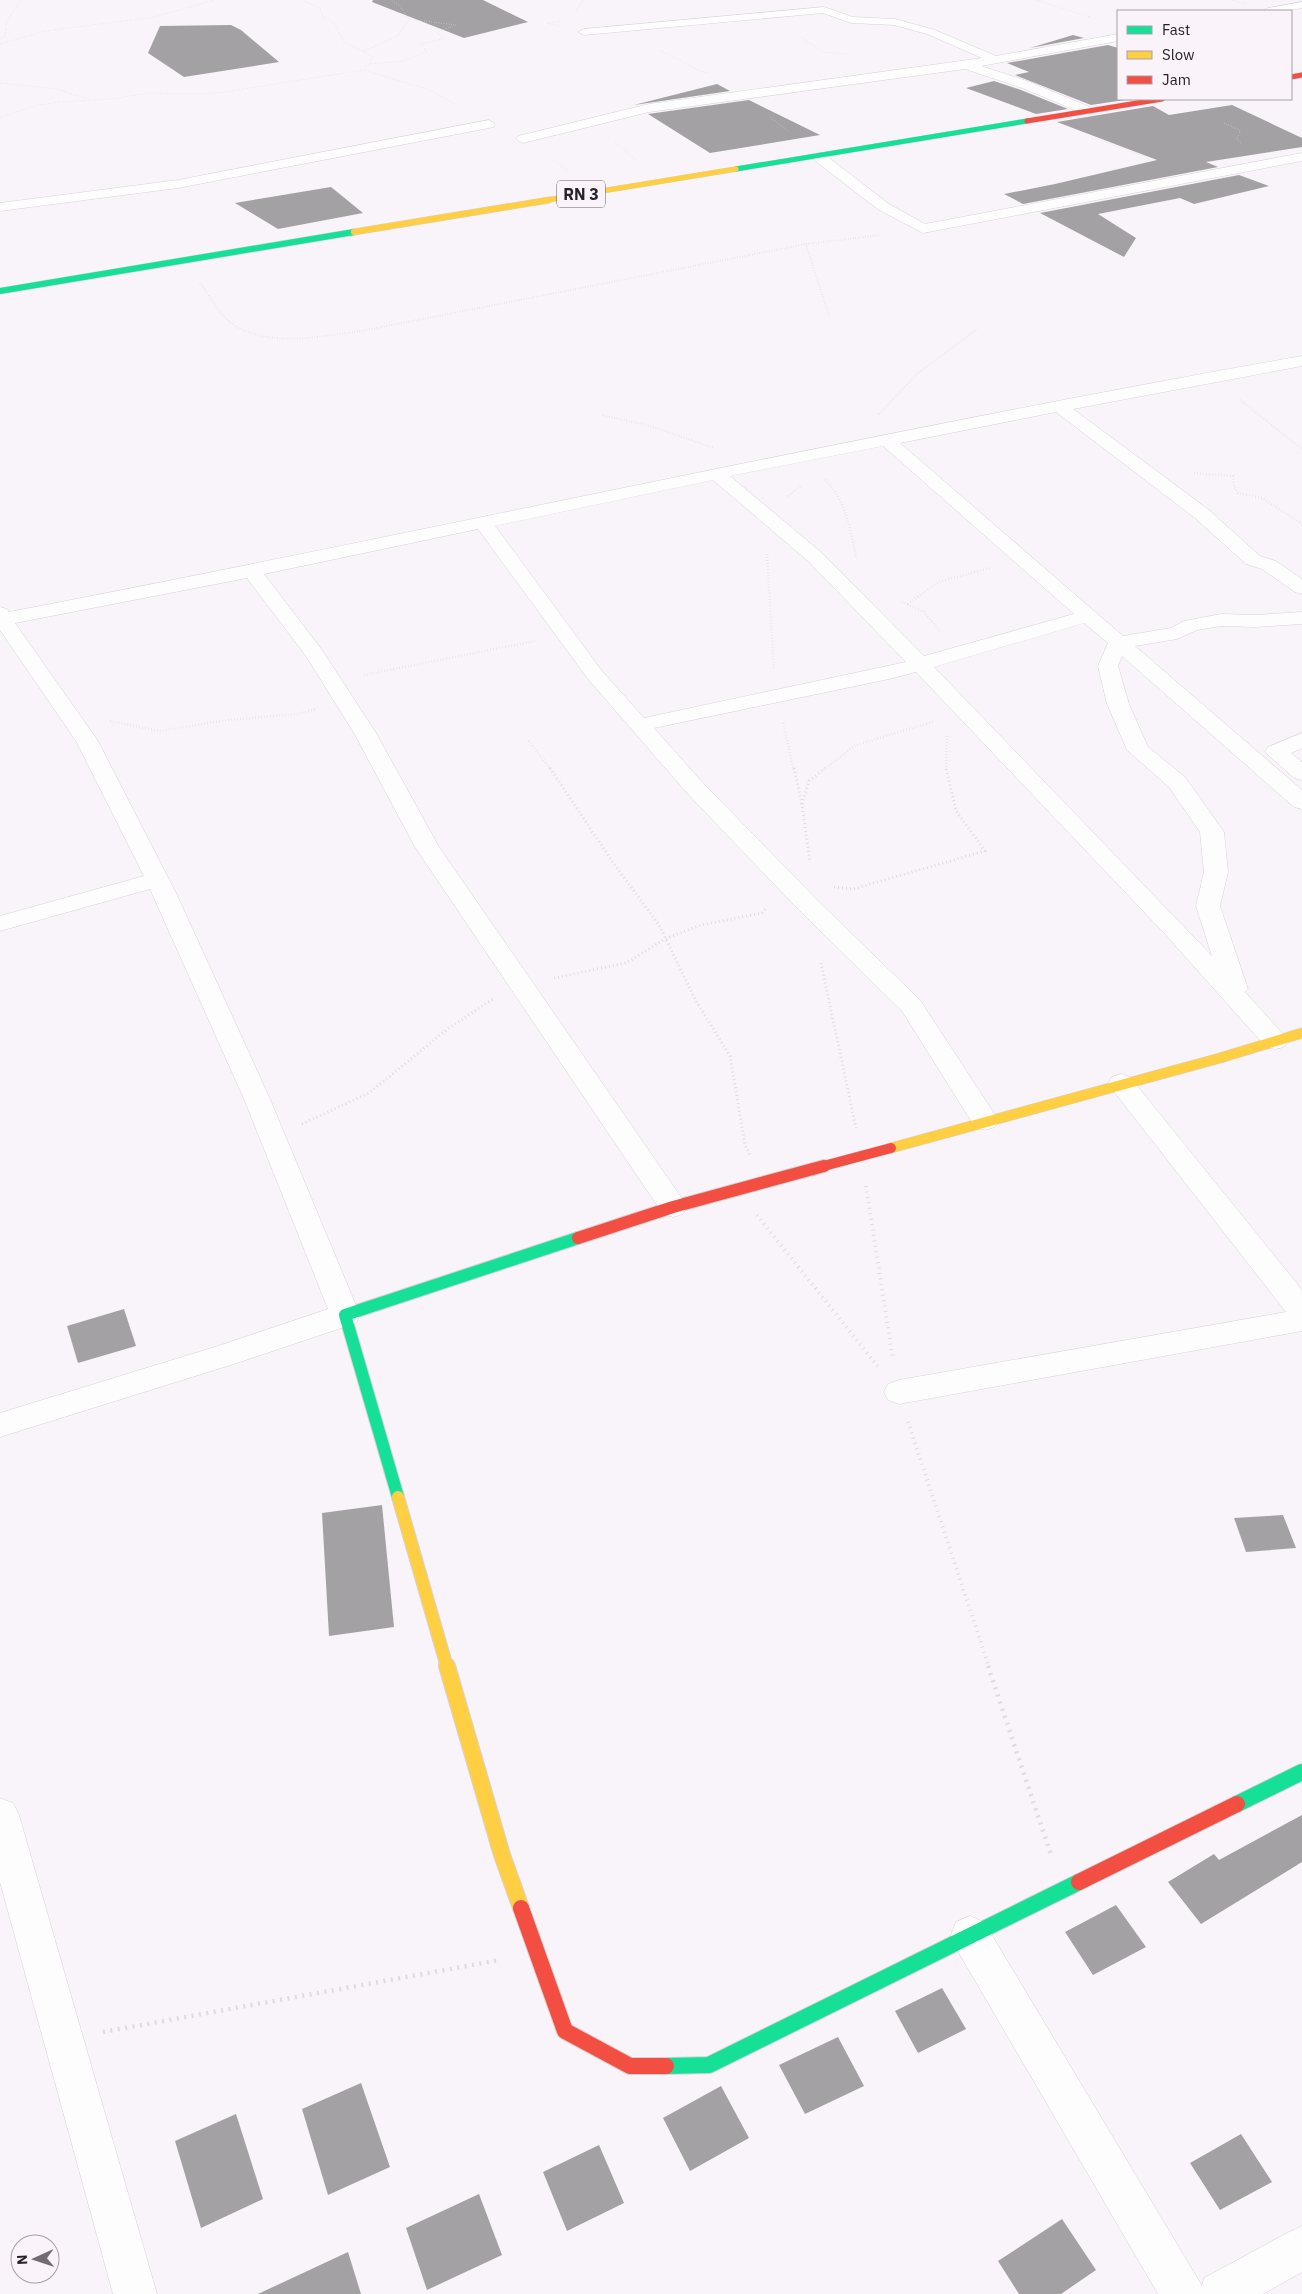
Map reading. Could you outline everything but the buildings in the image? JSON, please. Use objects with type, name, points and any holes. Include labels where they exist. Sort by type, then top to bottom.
[{"type":"main road","name":"RN 3","points":[[0,291],[1156,100]]},
{"type":"main road","points":[[1302,1033],[1220,1058],[1121,1083],[673,1207],[345,1315],[502,1854],[565,2031],[630,2066],[709,2064],[1302,1772]]},
{"type":"street","points":[[1274,10],[1302,5]]},
{"type":"street","points":[[584,32],[824,10],[851,20],[895,22],[931,32],[996,60]]},
{"type":"street","points":[[523,139],[649,108],[683,102],[965,65],[1117,38]]},
{"type":"street","points":[[965,65],[1026,85],[1087,111]]},
{"type":"street","points":[[0,207],[178,184],[489,124]]},
{"type":"street","points":[[819,157],[884,207],[923,228],[1302,157]]},
{"type":"street","points":[[0,1425],[226,1355],[345,1315],[257,1099],[165,895],[87,741],[1,618],[252,571],[786,459],[887,441],[1206,377],[1302,361]]},
{"type":"street","points":[[1058,406],[1202,514],[1253,560],[1269,565],[1302,588]]},
{"type":"street","points":[[887,441],[1302,802]]},
{"type":"street","points":[[717,474],[815,557],[920,663],[1174,929],[1276,1041]]},
{"type":"street","points":[[483,522],[595,675],[695,788],[811,895],[911,1006],[985,1121]]},
{"type":"street","points":[[252,571],[316,654],[365,733],[427,847],[673,1207]]},
{"type":"street","points":[[640,725],[776,694],[889,673],[1087,616]]},
{"type":"street","points":[[1118,643],[1177,633],[1191,625],[1221,620],[1255,621],[1302,618]]},
{"type":"street","points":[[1118,643],[1108,666],[1118,704],[1138,750],[1177,782],[1212,832],[1216,872],[1208,906],[1238,999]]},
{"type":"street","points":[[1302,740],[1276,752],[1302,773]]},
{"type":"street","points":[[0,924],[156,880]]},
{"type":"street","points":[[1121,1083],[1302,1312]]},
{"type":"street","points":[[898,1392],[1302,1320]]},
{"type":"street","points":[[0,1815],[135,2294]]},
{"type":"street","points":[[970,1936],[1183,2294]]},
{"type":"street","points":[[1220,2294],[1302,2248]]},
{"type":"path","points":[[0,39],[5,37],[7,21],[21,0]]},
{"type":"path","points":[[194,4],[196,0]]},
{"type":"path","points":[[0,44],[45,31],[155,17],[194,4],[215,0]]},
{"type":"path","points":[[302,0],[320,8],[322,16],[334,23],[344,42],[372,56],[370,64],[363,70]]},
{"type":"path","points":[[370,64],[403,61],[428,52],[421,44],[443,39],[437,32],[456,25],[409,19],[399,5],[391,0]]},
{"type":"path","points":[[1036,0],[1091,18]]},
{"type":"path","points":[[363,52],[398,36],[409,19]]},
{"type":"path","points":[[800,36],[823,52],[851,54]]},
{"type":"path","points":[[0,117],[38,105],[149,93],[204,94],[225,92],[363,70],[430,90],[489,124]]},
{"type":"path","points":[[0,83],[57,89],[91,100]]},
{"type":"path","points":[[589,122],[610,130],[615,144],[649,170],[676,179]]},
{"type":"path","points":[[1095,138],[1147,157],[1155,168],[1150,176],[1152,185]]},
{"type":"path","points":[[523,139],[597,191]]},
{"type":"path","points":[[182,261],[234,325],[261,335],[310,337],[360,331],[806,244],[923,228]]},
{"type":"path","points":[[806,244],[829,316]]},
{"type":"path","points":[[846,448],[918,373],[977,329]]},
{"type":"path","points":[[1206,377],[1248,404],[1262,419],[1302,450]]},
{"type":"path","points":[[602,415],[650,426],[716,448]]},
{"type":"path","points":[[786,459],[831,484],[843,508],[857,559]]},
{"type":"path","points":[[1192,472],[1234,476],[1234,487],[1238,493],[1262,498],[1302,524]]},
{"type":"path","points":[[815,474],[765,514],[776,694],[802,805],[811,895],[861,1155],[898,1392],[1062,1889]]},
{"type":"path","points":[[908,605],[938,582],[1022,560]]},
{"type":"path","points":[[900,602],[924,612],[929,617],[944,635],[950,654]]},
{"type":"path","points":[[811,895],[853,889],[985,851],[956,810],[946,768],[947,691]]},
{"type":"path","points":[[802,805],[809,781],[854,746],[947,718]]},
{"type":"path","points":[[529,741],[558,779],[612,861],[659,925],[695,998],[730,1056],[745,1145],[764,1182]]},
{"type":"path","points":[[736,1190],[898,1392]]},
{"type":"path","points":[[63,2039],[538,1953]]},
{"type":"traffic: fast","points":[[736,169],[1027,121]]},
{"type":"traffic: fast","points":[[0,291],[354,232]]},
{"type":"traffic: fast","points":[[398,1497],[345,1315],[578,1238]]},
{"type":"traffic: fast","points":[[1237,1804],[1302,1772]]},
{"type":"traffic: fast","points":[[666,2066],[709,2065],[1079,1882]]},
{"type":"traffic: slow","points":[[354,232],[736,169]]},
{"type":"traffic: slow","points":[[891,1148],[1220,1058],[1302,1033]]},
{"type":"traffic: slow","points":[[398,1497],[502,1855],[521,1908]]},
{"type":"traffic: jam","points":[[1292,77],[1302,75]]},
{"type":"traffic: jam","points":[[1027,121],[1156,100]]},
{"type":"traffic: jam","points":[[578,1238],[673,1207],[891,1148]]},
{"type":"traffic: jam","points":[[1079,1882],[1237,1804]]},
{"type":"traffic: jam","points":[[521,1908],[565,2031],[630,2066],[666,2066]]}]
